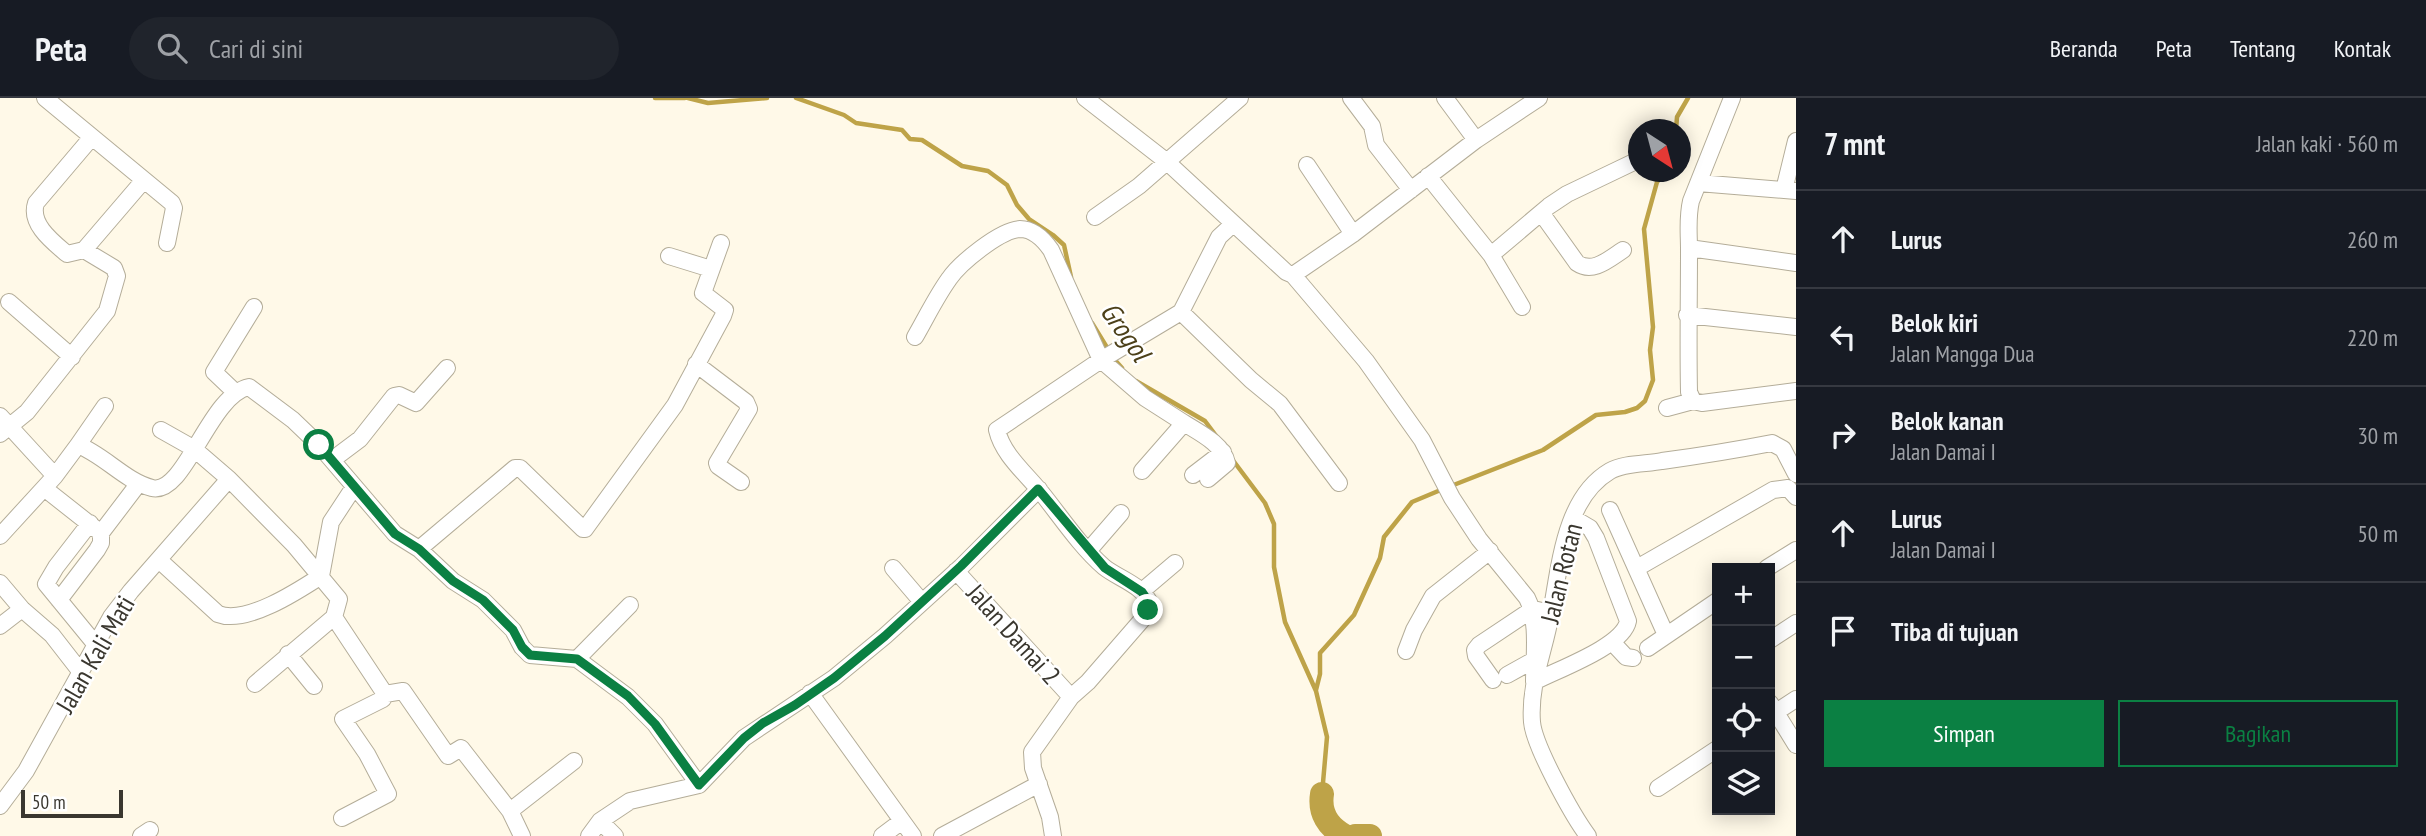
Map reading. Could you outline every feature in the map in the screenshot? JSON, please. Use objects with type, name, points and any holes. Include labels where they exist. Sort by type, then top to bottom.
[{"type":"street","points":[[45,98],[172,203],[174,208],[167,243]]},
{"type":"street","points":[[1085,98],[1166,161],[1286,272],[1293,275],[1366,361],[1422,440],[1452,498],[1479,539],[1517,584],[1533,609],[1534,682],[1612,642],[1625,630],[1628,621],[1596,538],[1590,528],[1573,518]]},
{"type":"street","points":[[1095,217],[1139,186],[1240,98]]},
{"type":"street","points":[[1351,98],[1372,126],[1376,145],[1410,190]]},
{"type":"street","points":[[1445,98],[1476,140]]},
{"type":"street","points":[[1293,275],[1353,234],[1476,140],[1539,98]]},
{"type":"street","points":[[1693,401],[1689,392],[1687,218],[1732,98]]},
{"type":"street","points":[[92,137],[36,203],[34,209],[45,235],[67,254],[84,250],[144,180]]},
{"type":"street","points":[[1698,183],[1790,191],[1796,141]]},
{"type":"street","points":[[1307,165],[1353,234]]},
{"type":"street","points":[[1491,254],[1549,206],[1585,184],[1628,165]]},
{"type":"street","points":[[1428,176],[1491,254],[1522,307]]},
{"type":"street","points":[[1542,214],[1577,263],[1583,267],[1595,266],[1622,250]]},
{"type":"street","points":[[1053,836],[1050,817],[1033,768],[1032,752],[1071,697],[1088,682],[1147,614],[1150,604],[1142,592],[1105,568],[1085,546],[1012,457],[999,438],[998,430],[1181,312],[1219,237],[1233,224]]},
{"type":"street","points":[[915,337],[949,278],[980,250],[1004,234],[1021,229],[1043,238],[1110,356],[1145,398],[1223,452],[1201,477]]},
{"type":"street","points":[[419,549],[515,468],[520,468],[585,528],[675,405],[724,310],[703,293],[721,243]]},
{"type":"street","points":[[1689,248],[1796,263]]},
{"type":"street","points":[[55,476],[3,425],[27,412],[107,311],[117,276],[114,268],[84,250]]},
{"type":"street","points":[[669,256],[711,269]]},
{"type":"street","points":[[9,302],[72,357]]},
{"type":"street","points":[[235,392],[215,372],[254,307]]},
{"type":"street","points":[[1181,312],[1288,413],[1339,483]]},
{"type":"street","points":[[1687,315],[1796,327]]},
{"type":"street","points":[[696,364],[746,402],[749,409],[717,463],[741,482]]},
{"type":"street","points":[[332,460],[360,439],[394,396],[399,394],[416,403],[447,368]]},
{"type":"street","points":[[78,444],[94,451],[139,483],[157,489],[168,485],[179,476],[205,429],[235,392],[248,387],[293,421],[319,445],[395,534],[419,549],[453,581],[483,600],[513,630],[522,647],[530,655],[577,659],[628,696],[655,724],[699,785]]},
{"type":"street","points":[[1667,408],[1693,401],[1702,403],[1796,391]]},
{"type":"street","points":[[0,536],[55,476],[88,426],[105,406]]},
{"type":"street","points":[[1142,471],[1184,424]]},
{"type":"street","points":[[161,430],[193,448],[229,479],[294,545],[339,599],[334,617],[255,684]]},
{"type":"street","name":"Jalan Rotan","points":[[1588,836],[1573,814],[1544,756],[1532,722],[1534,682],[1551,614],[1557,570],[1573,518],[1585,494],[1594,483],[1616,468],[1772,443],[1783,449],[1793,486]]},
{"type":"street","name":"Jalan Kali Mati","points":[[0,806],[26,771],[54,724],[111,617],[229,479]]},
{"type":"street","points":[[96,645],[46,584],[56,567],[139,483]]},
{"type":"street","points":[[1637,568],[1773,490],[1793,486]]},
{"type":"street","points":[[159,559],[218,614],[227,618],[240,616],[294,593],[321,576],[331,522],[354,487]]},
{"type":"street","points":[[44,488],[95,528],[101,543],[59,600]]},
{"type":"street","points":[[589,836],[600,821],[630,801],[699,785],[744,738],[834,678],[885,636],[1029,501],[1038,489]]},
{"type":"street","points":[[1610,510],[1666,635]]},
{"type":"street","points":[[1085,546],[1122,513]]},
{"type":"street","points":[[1775,563],[1796,550]]},
{"type":"street","points":[[1406,651],[1433,596],[1490,551]]},
{"type":"street","points":[[1142,592],[1175,563]]},
{"type":"street","points":[[893,568],[922,602]]},
{"type":"street","name":"Jalan Damai 2","points":[[956,570],[1071,697]]},
{"type":"street","points":[[0,583],[23,609],[52,635],[80,671]]},
{"type":"street","points":[[1648,648],[1712,604]]},
{"type":"street","points":[[577,659],[630,605]]},
{"type":"street","points":[[0,626],[23,609]]},
{"type":"street","points":[[1534,660],[1500,678],[1476,656],[1475,650],[1533,609],[1551,614]]},
{"type":"street","points":[[334,617],[385,694]]},
{"type":"street","points":[[1775,637],[1796,623]]},
{"type":"street","points":[[1612,642],[1626,657],[1633,658]]},
{"type":"street","points":[[288,654],[314,686]]},
{"type":"street","points":[[385,694],[403,691],[448,756],[461,748],[510,811],[522,836]]},
{"type":"street","points":[[810,693],[913,836]]},
{"type":"street","points":[[342,818],[388,794],[367,754],[343,719],[383,699],[385,694]]},
{"type":"street","points":[[1775,709],[1796,699]]},
{"type":"street","points":[[1775,714],[1796,745]]},
{"type":"street","points":[[1658,788],[1714,752]]},
{"type":"street","points":[[510,811],[574,761]]},
{"type":"street","points":[[942,836],[1039,784]]},
{"type":"street","points":[[600,821],[615,836]]},
{"type":"street","points":[[882,836],[902,821]]},
{"type":"waterway","name":"Grogol","points":[[655,98],[685,98]]},
{"type":"waterway","name":"Grogol","points":[[688,98],[708,103],[767,98]]},
{"type":"waterway","name":"Grogol","points":[[796,98],[844,115],[856,123],[902,130],[910,139],[922,140],[962,166],[988,171],[1007,185],[1017,205],[1029,219],[1064,245],[1071,277]]},
{"type":"waterway","name":"Grogol","points":[[1677,119],[1688,98]]},
{"type":"waterway","name":"Grogol","points":[[1451,486],[1543,450],[1596,415],[1625,412],[1637,408],[1645,401],[1653,380],[1650,350],[1653,327],[1644,229],[1657,182]]},
{"type":"waterway","name":"Grogol","points":[[1092,323],[1122,368]]},
{"type":"waterway","name":"Grogol","points":[[1136,381],[1205,421],[1217,437]]},
{"type":"waterway","name":"Grogol","points":[[1232,459],[1265,503],[1274,524],[1274,567],[1285,622],[1316,691],[1327,737],[1322,794]]},
{"type":"waterway","name":"Grogol","points":[[1316,690],[1320,674],[1320,653],[1354,615],[1380,558],[1384,537],[1412,502],[1443,489]]},
{"type":"waterway","points":[[1322,794],[1326,819],[1345,836]]},
{"type":"waterway","points":[[1355,836],[1370,836]]},
{"type":"route","points":[[319,445],[395,534],[419,549],[453,581],[483,600],[513,630],[522,647],[530,655],[577,659],[628,696],[655,724],[699,785],[744,738],[834,678],[885,636],[1029,501],[1038,489],[1105,568],[1142,592],[1150,604],[1148,610]]}]
